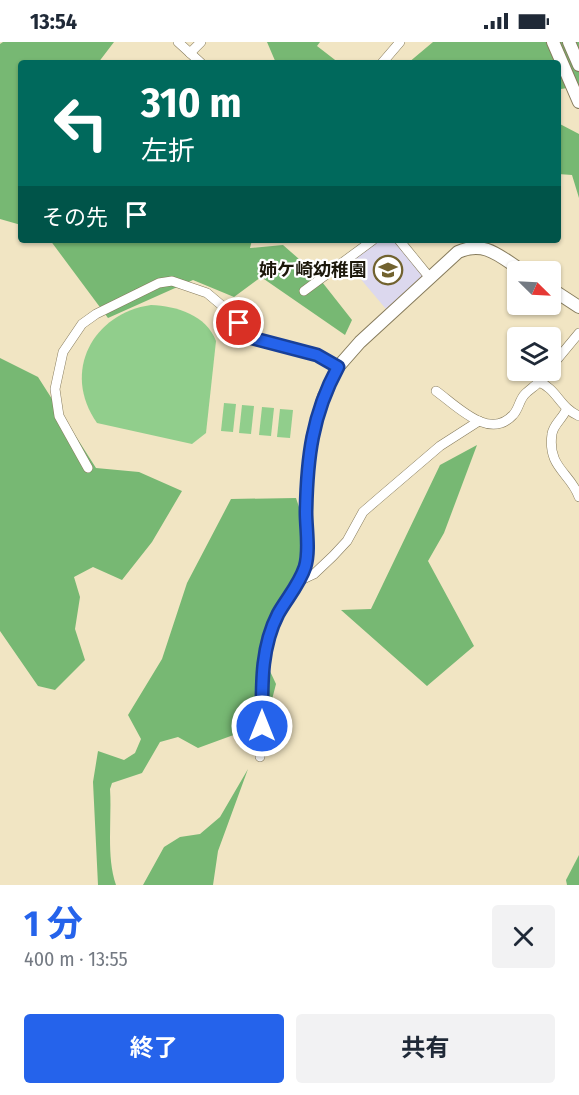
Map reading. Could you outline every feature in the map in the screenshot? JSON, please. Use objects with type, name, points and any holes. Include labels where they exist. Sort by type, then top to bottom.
[{"type":"street","points":[[178,42],[198,60]]},
{"type":"street","points":[[190,53],[201,42]]},
{"type":"street","points":[[385,60],[400,42]]},
{"type":"street","points":[[553,42],[561,60]]},
{"type":"street","points":[[569,42],[579,65]]},
{"type":"street","points":[[561,60],[579,102]]},
{"type":"street","points":[[304,291],[369,243]]},
{"type":"street","points":[[401,243],[430,278]]},
{"type":"street","points":[[260,757],[265,651],[279,613],[306,565],[306,498],[311,435],[322,396],[338,367],[360,342],[458,252],[472,243],[488,249],[507,261]]},
{"type":"street","points":[[88,468],[59,416],[55,389],[63,352],[69,340],[89,319],[159,283],[172,281],[207,293],[226,309],[252,338],[317,355],[338,367]]},
{"type":"street","points":[[561,295],[579,307]]},
{"type":"street","points":[[561,355],[579,333]]},
{"type":"street","points":[[436,391],[478,422],[492,426],[504,424],[515,413],[525,394],[539,382],[552,389],[566,410],[579,416]]},
{"type":"street","points":[[566,410],[552,434],[554,459],[557,468],[577,490],[579,497]]},
{"type":"street","points":[[299,581],[314,574],[333,556],[347,541],[363,513],[378,499],[440,446],[478,422]]},
{"type":"shaded area","name":"姉ケ崎幼稚園","points":[[373,243],[400,243],[427,275],[386,309],[348,264]]},
{"type":"green space","points":[[3,42],[114,42],[100,60],[18,60],[18,224],[0,219],[0,44]]},
{"type":"green space","points":[[267,42],[320,42],[317,46],[335,60],[275,60]]},
{"type":"green space","points":[[433,42],[579,42],[579,86],[561,89],[561,60],[412,60]]},
{"type":"green space","points":[[561,125],[579,134],[579,198],[572,175],[561,174]]},
{"type":"green space","points":[[52,243],[251,243],[250,248],[283,245],[315,273],[352,320],[345,335],[261,277],[234,297],[193,280],[108,318]]},
{"type":"green space","points":[[151,305],[171,307],[198,318],[216,341],[206,433],[192,444],[97,423],[87,404],[82,384],[83,365],[89,348],[99,332],[113,320],[131,310]]},
{"type":"green space","points":[[0,358],[38,377],[96,468],[139,472],[182,491],[152,542],[122,580],[93,567],[74,577],[80,597],[75,629],[85,660],[55,690],[38,686],[0,631]]},
{"type":"green space","points":[[224,403],[236,404],[233,432],[221,431]]},
{"type":"green space","points":[[242,405],[254,406],[251,434],[239,433]]},
{"type":"green space","points":[[262,407],[274,408],[271,436],[259,435]]},
{"type":"green space","points":[[280,409],[293,410],[290,438],[277,437]]},
{"type":"green space","points":[[477,445],[444,533],[428,561],[474,646],[427,686],[341,610],[371,609],[440,465]]},
{"type":"green space","points":[[296,498],[303,519],[301,568],[261,652],[276,684],[266,723],[198,748],[178,737],[160,742],[142,773],[112,783],[110,789],[110,850],[116,885],[98,885],[93,782],[98,751],[124,760],[135,753],[141,739],[128,715],[162,659],[187,583],[231,499]]},
{"type":"green space","points":[[248,769],[218,851],[213,885],[143,885],[164,847],[180,837],[200,834],[220,817]]},
{"type":"green space","points":[[579,855],[579,885],[567,885],[566,880]]},
{"type":"place","name":"姉ケ崎幼稚園","points":[[388,270]]},
{"type":"route","points":[[239,323],[252,338],[317,355],[338,367],[322,396],[311,435],[306,498],[306,565],[288,601],[279,613],[265,651],[262,669],[262,726]]}]
